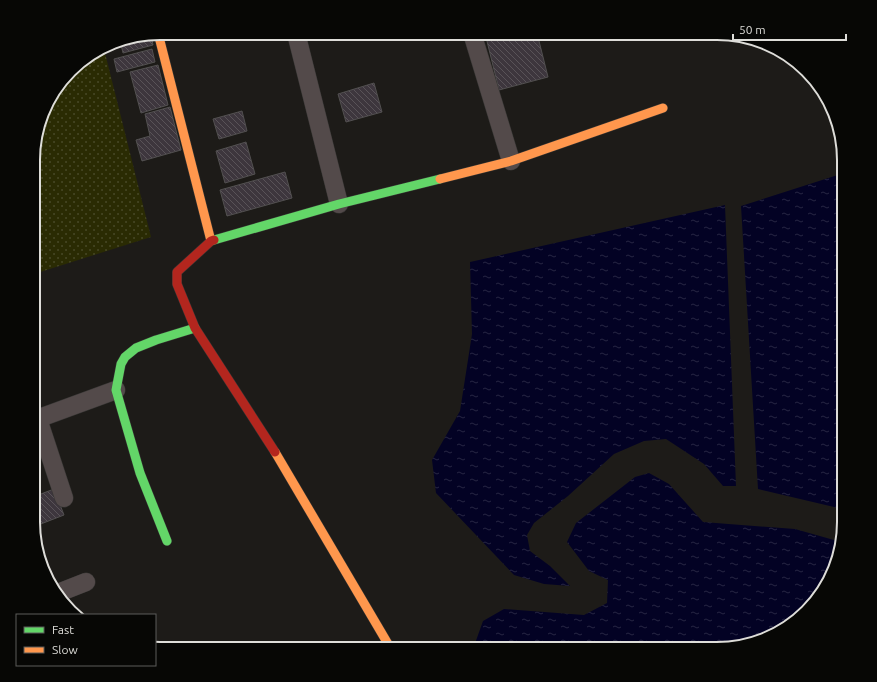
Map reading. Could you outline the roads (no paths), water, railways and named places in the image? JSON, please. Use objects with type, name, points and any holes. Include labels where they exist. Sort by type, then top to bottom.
[{"type":"street","points":[[160,40],[211,241]]},
{"type":"street","points":[[298,40],[339,204]]},
{"type":"street","points":[[474,40],[511,161]]},
{"type":"street","points":[[387,642],[280,460],[195,328],[177,284],[177,272],[211,241],[339,204],[511,161],[663,108]]},
{"type":"street","points":[[167,541],[140,473],[116,390],[121,364],[125,357],[136,348],[195,328]]},
{"type":"street","points":[[64,498],[40,425],[41,420],[45,416],[116,390]]},
{"type":"street","points":[[62,591],[86,582]]},
{"type":"water","points":[[837,175],[837,508],[758,489],[741,206]]},
{"type":"water","points":[[725,205],[736,486],[723,486],[704,464],[666,439],[644,441],[614,454],[568,496],[534,523],[527,535],[530,551],[550,566],[570,586],[544,584],[514,575],[436,493],[432,460],[460,411],[472,334],[470,262]]},
{"type":"water","points":[[649,473],[669,484],[703,522],[795,529],[835,540],[828,568],[821,582],[802,607],[783,622],[763,633],[732,641],[476,642],[483,621],[504,609],[584,615],[607,603],[608,580],[589,571],[567,542],[576,523],[635,477]]}]
